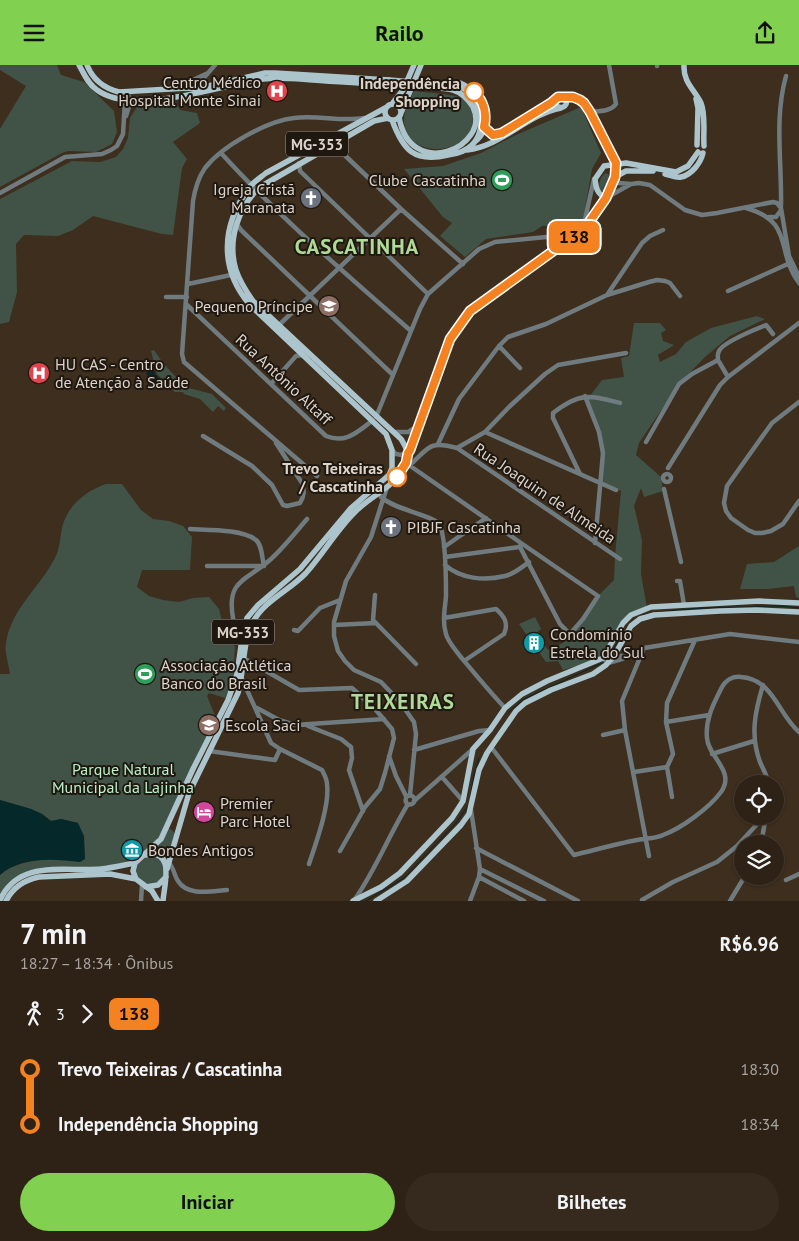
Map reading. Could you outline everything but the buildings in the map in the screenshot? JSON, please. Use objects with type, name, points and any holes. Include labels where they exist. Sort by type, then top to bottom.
[{"type":"main road","points":[[79,65],[88,82],[95,89],[112,98],[188,95],[264,79],[389,82]]},
{"type":"main road","points":[[87,65],[94,78],[104,87],[128,97],[180,93],[190,88]]},
{"type":"main road","name":"MG-353","points":[[135,863],[160,839],[167,827],[228,699],[237,674],[245,624],[251,613],[300,569],[341,519],[389,475],[392,466],[392,452],[386,434],[369,410],[278,328],[246,302],[237,288],[231,275],[227,251],[229,230],[235,212],[266,173],[389,106],[401,94],[414,65]]},
{"type":"main road","points":[[400,115],[421,65]]},
{"type":"main road","points":[[615,177],[620,173],[630,170],[652,171],[682,176],[698,165],[701,149],[702,105],[686,79],[684,65]]},
{"type":"main road","points":[[128,97],[175,88],[204,87],[265,73],[426,85],[452,90],[468,100],[475,113],[472,133],[467,141],[458,147],[438,153],[422,151],[406,139],[398,107],[389,106],[385,112],[406,148],[416,155],[430,159],[490,145],[545,112],[580,100]]},
{"type":"main road","points":[[426,85],[455,82],[472,90],[480,98],[484,108],[484,127],[480,138],[465,151]]},
{"type":"main road","points":[[433,83],[462,87],[475,98],[481,120],[474,143]]},
{"type":"main road","points":[[484,127],[493,135],[502,133],[560,97],[573,97],[580,100],[590,112],[616,163],[615,177],[606,198],[600,195],[597,190],[595,179],[604,166],[616,163],[626,163],[676,172],[688,166],[701,149]]},
{"type":"main road","points":[[563,107],[567,103],[565,98]]},
{"type":"main road","points":[[556,100],[556,105],[563,107]]},
{"type":"main road","name":"MG-353","points":[[163,901],[168,869],[189,793],[238,693],[249,631],[256,617],[267,605],[307,572],[354,512],[380,496],[408,464],[406,446],[393,432],[374,419],[298,353],[253,301],[244,288],[234,262],[234,234],[237,224],[254,188],[374,121],[390,119],[400,115]]},
{"type":"main road","points":[[604,166],[607,148]]},
{"type":"main road","points":[[611,155],[626,163]]},
{"type":"main road","points":[[599,171],[609,172],[615,177]]},
{"type":"main road","points":[[380,496],[378,489],[388,480],[393,471],[394,461],[392,452]]},
{"type":"main road","points":[[376,901],[407,881],[461,825],[469,814],[479,770],[508,721],[525,703],[551,690],[593,674],[606,658],[623,623],[631,615],[651,607],[759,601],[799,603]]},
{"type":"main road","points":[[354,901],[381,887],[400,873],[442,831],[463,801],[473,749],[490,730],[505,708],[522,694],[540,684],[614,656],[631,626],[640,619],[654,615],[756,610],[799,612]]},
{"type":"main road","points":[[505,708],[508,721]]},
{"type":"main road","points":[[490,730],[491,747]]},
{"type":"main road","points":[[473,749],[485,757]]},
{"type":"main road","points":[[167,827],[177,834]]},
{"type":"main road","points":[[143,855],[159,856],[168,869],[165,879],[158,885],[149,887],[143,885]]},
{"type":"main road","points":[[0,900],[11,883],[30,873],[44,869],[100,869],[135,863],[136,879]]},
{"type":"main road","points":[[6,901],[16,887],[30,879],[39,877],[110,875],[136,879],[152,891],[158,901]]},
{"type":"street","points":[[190,88],[202,80],[215,65]]},
{"type":"street","points":[[590,112],[607,110],[616,104],[609,65]]},
{"type":"street","points":[[175,88],[208,73]]},
{"type":"street","points":[[786,76],[782,91],[779,126],[781,209],[789,263],[799,277]]},
{"type":"street","points":[[202,80],[204,87]]},
{"type":"street","points":[[0,193],[65,157],[102,153],[111,150],[117,145],[123,134],[128,97]]},
{"type":"street","points":[[317,476],[184,362],[182,354],[195,188],[204,169],[221,153],[254,131],[278,121],[310,117],[352,120],[365,118]]},
{"type":"street","points":[[333,144],[401,209],[463,264]]},
{"type":"street","points":[[221,153],[254,188],[411,331]]},
{"type":"street","points":[[300,163],[300,171],[428,294]]},
{"type":"street","points":[[615,177],[619,183],[639,183],[655,187],[685,210],[694,213],[708,215],[770,202],[777,203],[781,209]]},
{"type":"street","points":[[580,233],[587,215],[595,179]]},
{"type":"street","points":[[392,452],[399,455],[408,453],[410,450],[450,339],[470,311],[580,233],[606,198],[631,184]]},
{"type":"street","points":[[781,195],[770,202],[766,210],[779,230],[789,263],[799,283]]},
{"type":"street","points":[[743,207],[769,217],[776,217],[781,209]]},
{"type":"street","points":[[278,328],[309,295],[401,209]]},
{"type":"street","points":[[237,224],[392,375]]},
{"type":"street","points":[[234,234],[242,230]]},
{"type":"street","points":[[607,295],[642,243],[650,236],[663,230]]},
{"type":"street","points":[[374,419],[428,294],[479,249],[496,242],[580,233]]},
{"type":"street","points":[[728,291],[789,263]]},
{"type":"street","points":[[188,284],[231,275]]},
{"type":"street","points":[[520,545],[560,624],[570,633],[598,596],[520,545],[486,518],[408,464],[438,443],[459,399],[508,337],[546,324],[607,295],[657,280],[670,283],[680,296]]},
{"type":"street","points":[[166,297],[187,297]]},
{"type":"street","name":"Rua Antônio Altaff","points":[[186,305],[326,436],[334,439],[344,439],[374,419]]},
{"type":"street","points":[[681,562],[664,489],[664,478],[668,468],[720,385],[799,323]]},
{"type":"street","points":[[728,377],[718,360],[718,351],[744,334],[766,325],[773,334]]},
{"type":"street","points":[[499,346],[520,367]]},
{"type":"street","points":[[271,384],[298,353]]},
{"type":"street","points":[[457,448],[485,431],[545,373],[558,365],[626,353]]},
{"type":"street","points":[[646,442],[679,384],[692,374],[718,360]]},
{"type":"street","points":[[580,474],[552,418],[553,413],[574,399],[585,396],[620,403]]},
{"type":"street","points":[[585,396],[599,432],[603,453],[595,543]]},
{"type":"street","points":[[799,402],[772,423],[727,486],[724,503],[726,511],[731,518],[754,533],[762,533],[771,531],[783,524],[799,501]]},
{"type":"street","points":[[369,410],[374,410],[380,406]]},
{"type":"street","points":[[393,432],[408,432],[419,425]]},
{"type":"street","points":[[485,431],[616,490]]},
{"type":"street","points":[[203,436],[252,466],[272,485],[283,505],[300,503],[304,498],[302,483],[272,438]]},
{"type":"street","name":"Rua Joaquim de Almeida","points":[[438,443],[457,448],[620,559]]},
{"type":"street","points":[[664,489],[670,478],[668,468]]},
{"type":"street","points":[[664,478],[666,481],[670,478]]},
{"type":"street","points":[[408,805],[405,801],[408,796],[416,734],[414,722],[408,711],[381,682],[354,670],[345,661],[338,651],[334,636],[334,625],[340,599],[346,581],[371,537],[380,496],[403,510],[435,520],[442,530],[445,557],[445,633],[464,661],[505,708]]},
{"type":"street","points":[[444,547],[486,518]]},
{"type":"street","points":[[241,644],[236,636],[231,607],[232,594],[240,583],[280,551],[307,519]]},
{"type":"street","points":[[190,529],[248,536],[257,541],[263,566]]},
{"type":"street","points":[[445,557],[520,545]]},
{"type":"street","points":[[445,565],[454,573],[473,578],[506,576],[519,570],[529,562]]},
{"type":"street","points":[[207,566],[263,566]]},
{"type":"street","points":[[677,581],[680,581],[684,605]]},
{"type":"street","points":[[375,595],[373,620],[416,664]]},
{"type":"street","points":[[294,630],[298,631],[320,608],[340,599]]},
{"type":"street","points":[[444,618],[496,609],[504,617],[507,627],[504,634],[464,661]]},
{"type":"street","points":[[334,625],[376,623]]},
{"type":"street","points":[[606,658],[625,656],[644,648],[730,634],[799,642]]},
{"type":"street","points":[[672,797],[668,767],[673,754],[666,722],[667,703],[695,640]]},
{"type":"street","points":[[644,648],[622,701],[625,730],[649,856]]},
{"type":"street","points":[[614,656],[625,656]]},
{"type":"street","points":[[245,659],[299,690],[352,688],[392,729],[394,738],[386,773],[380,789],[363,811],[340,851]]},
{"type":"street","points":[[491,747],[574,855],[664,835],[685,824],[721,792],[725,784],[724,770],[712,754],[707,740],[709,715],[724,684],[729,679],[748,677],[763,685],[799,732]]},
{"type":"street","points":[[242,679],[271,743],[322,769],[327,783],[327,792],[323,817],[309,864]]},
{"type":"street","points":[[763,685],[756,710],[754,741],[765,775]]},
{"type":"street","points":[[238,693],[249,691]]},
{"type":"street","points":[[256,707],[279,720],[306,726],[384,719]]},
{"type":"street","points":[[666,722],[709,715]]},
{"type":"street","points":[[306,726],[341,739],[351,747],[352,758],[349,771],[363,811]]},
{"type":"street","points":[[414,749],[479,731],[490,730]]},
{"type":"street","points":[[603,735],[625,730]]},
{"type":"street","points":[[712,754],[754,741]]},
{"type":"street","points":[[209,751],[275,760],[280,749]]},
{"type":"street","points":[[354,901],[367,881],[390,835],[408,805],[413,803],[473,749]]},
{"type":"street","points":[[389,755],[396,776],[408,796],[414,798],[414,801]]},
{"type":"street","points":[[634,772],[668,767]]},
{"type":"street","points":[[442,777],[463,801]]},
{"type":"street","points":[[470,808],[480,869],[470,901]]},
{"type":"street","points":[[642,900],[673,882],[722,859],[737,847],[756,825]]},
{"type":"street","points":[[476,849],[578,901]]},
{"type":"street","points":[[168,869],[173,868],[176,878],[185,888],[202,892],[227,889]]},
{"type":"street","points":[[480,869],[544,901]]},
{"type":"street","points":[[786,880],[799,874]]},
{"type":"street","points":[[479,877],[524,901]]},
{"type":"street","points":[[141,901],[143,885]]},
{"type":"street","points":[[732,901],[740,885]]},
{"type":"green space","points":[[0,65],[57,65],[61,75],[84,82],[114,111],[117,132],[112,144],[96,152],[68,151],[62,153],[0,187],[0,129],[26,86],[0,70]]},
{"type":"green space","points":[[414,91],[453,95],[467,103],[473,118],[470,131],[462,141],[451,147],[438,149],[426,148],[415,142],[407,133],[404,120],[406,109]]},
{"type":"green space","points":[[175,100],[180,110],[197,113],[200,123],[173,142],[187,159],[182,168],[173,235],[162,234],[93,216],[73,230],[58,236],[24,235],[16,244],[17,292],[9,322],[0,324],[0,199],[72,161],[100,162],[116,157],[123,149],[128,138],[130,118],[139,104]]},
{"type":"green space","name":"Clube Cascatinha","points":[[581,107],[601,153],[592,169],[583,219],[572,224],[542,226],[533,232],[486,239],[465,257],[440,236],[452,223],[443,217],[404,169],[443,166],[481,153],[516,135]]},
{"type":"green space","points":[[606,173],[611,176],[610,182],[606,191],[600,191],[600,181]]},
{"type":"green space","points":[[757,316],[765,319],[730,336],[705,357],[679,384],[639,443],[636,455],[661,477],[663,491],[644,497],[641,488],[634,506],[642,540],[641,574],[647,608],[624,621],[598,660],[563,670],[558,661],[546,662],[519,624],[535,617],[541,629],[536,633],[548,650],[563,643],[598,596],[614,580],[621,491],[600,483],[602,467],[599,432],[587,400],[602,380],[624,377],[621,358],[629,356],[634,323],[660,323],[666,330],[661,333],[663,341],[674,345],[658,355],[660,362],[676,354],[686,342],[711,328]]},
{"type":"green space","points":[[154,350],[185,387],[212,394],[226,408],[224,411],[218,406],[213,412],[200,399],[183,392],[175,392],[157,374],[151,351]]},
{"type":"green space","name":"Parque Natural Municipal da Lajinha","points":[[106,484],[122,484],[141,510],[153,519],[169,521],[183,526],[192,537],[190,570],[142,570],[137,587],[149,596],[163,600],[179,602],[193,598],[209,597],[219,609],[223,625],[235,647],[233,679],[225,698],[209,693],[207,696],[216,718],[161,834],[149,848],[125,864],[21,875],[9,882],[0,894],[0,875],[17,865],[31,861],[51,859],[78,823],[61,819],[51,821],[31,809],[0,800],[0,674],[10,674],[6,650],[9,631],[20,609],[55,558],[64,520],[78,500]]},
{"type":"green space","points":[[799,546],[799,598],[796,597],[794,586],[768,589],[740,589],[747,564],[774,562]]},
{"type":"green space","points":[[167,828],[175,834],[168,869],[163,859],[146,853]]},
{"type":"green space","points":[[148,855],[162,860],[165,874],[155,884],[150,885],[141,882],[136,871],[136,863]]},
{"type":"water","points":[[151,360],[155,374],[162,381],[154,387],[147,377],[146,363]]},
{"type":"water","points":[[0,800],[31,809],[51,821],[61,819],[78,823],[84,836],[85,859],[80,862],[38,860],[18,865],[0,875]]},
{"type":"waterway","points":[[660,612],[774,606],[799,608]]},
{"type":"waterway","points":[[643,615],[651,613]]},
{"type":"waterway","points":[[613,649],[625,631]]},
{"type":"waterway","points":[[509,712],[524,699],[602,663]]},
{"type":"waterway","points":[[470,799],[479,758]]},
{"type":"waterway","points":[[366,901],[404,878],[456,823],[467,807]]},
{"type":"bus line","name":"138","points":[[397,477],[402,472],[406,463],[450,339],[458,326],[470,311],[585,228],[606,198],[615,177],[616,163],[590,112],[580,100],[573,97],[558,97],[502,133],[493,135],[484,127],[484,108],[480,98],[474,92]]},
{"type":"place","name":"Centro Médico Hospital Monte Sinai","points":[[277,91]]},
{"type":"place","name":"Independência Shopping","points":[[474,92]]},
{"type":"place","name":"Clube Cascatinha","points":[[502,180]]},
{"type":"place","name":"Igreja Cristã Maranata","points":[[311,198]]},
{"type":"place","name":"Pequeno Príncipe","points":[[329,306]]},
{"type":"place","name":"HU CAS - Centro de Atenção à Saúde","points":[[39,373]]},
{"type":"place","name":"Trevo Teixeiras / Cascatinha","points":[[397,477]]},
{"type":"place","name":"PIBJF Cascatinha","points":[[391,527]]},
{"type":"place","name":"Condomínio Estrela do Sul","points":[[534,643]]},
{"type":"place","name":"Associação Atlética Banco do Brasil","points":[[145,674]]},
{"type":"place","name":"Escola Saci","points":[[209,725]]},
{"type":"place","name":"Premier Parc Hotel","points":[[204,812]]},
{"type":"place","name":"Bondes Antigos","points":[[132,850]]},
{"type":"district","name":"CASCATINHA","points":[[357,246]]},
{"type":"district","name":"TEIXEIRAS","points":[[403,701]]}]
